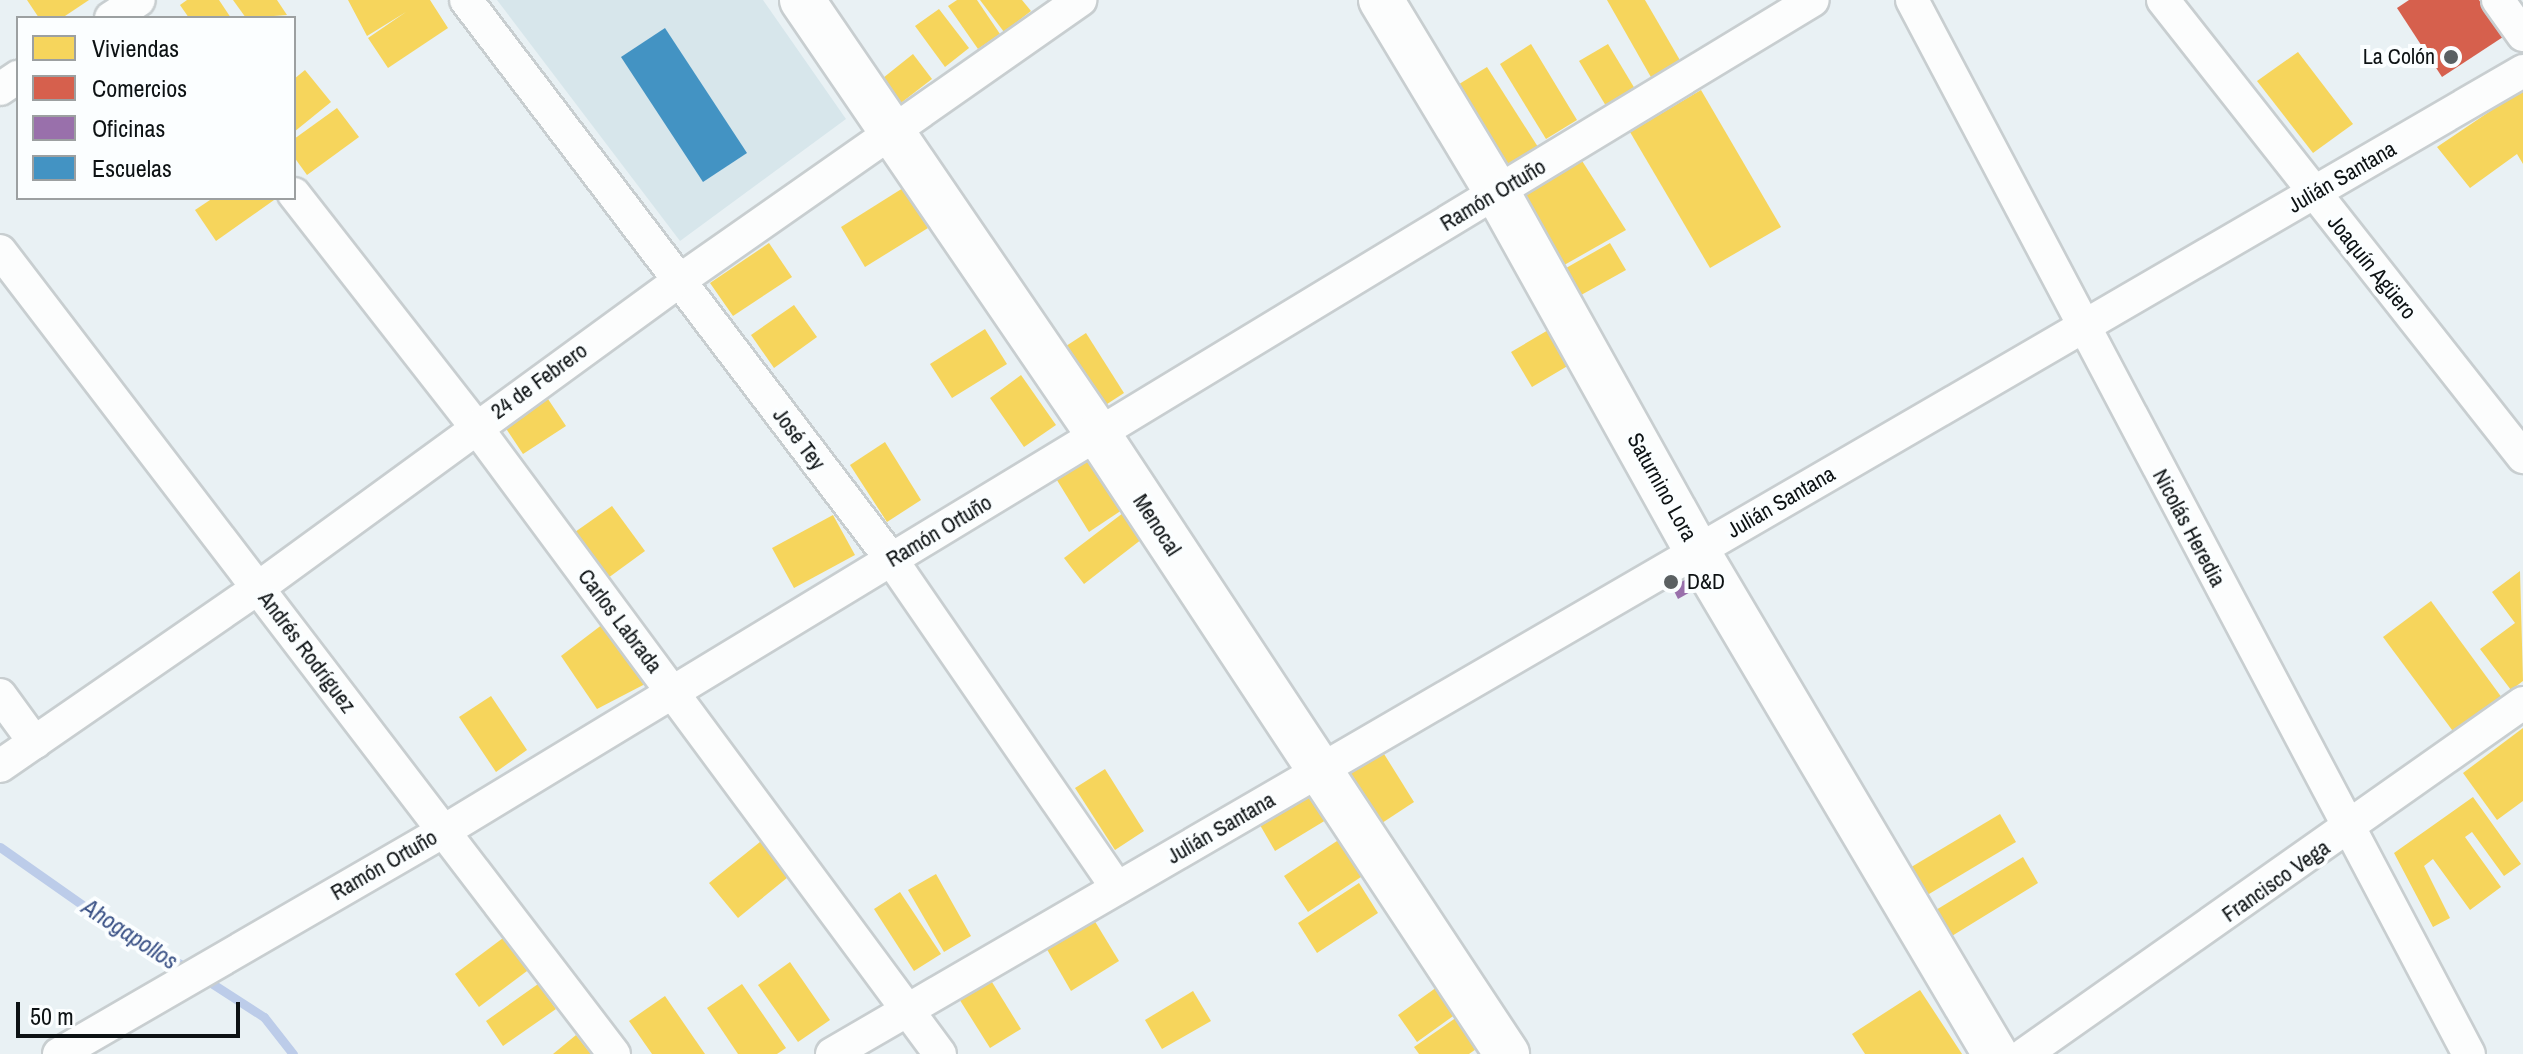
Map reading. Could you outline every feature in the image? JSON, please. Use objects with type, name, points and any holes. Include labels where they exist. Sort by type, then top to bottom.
[{"type":"street","points":[[114,16],[141,0],[155,16]]},
{"type":"street","name":"José Tey","points":[[466,0],[891,559],[1117,888]]},
{"type":"street","name":"Menocal","points":[[802,0],[1098,434],[1507,1054]]},
{"type":"street","name":"24 de Febrero","points":[[0,766],[258,588],[679,281],[1080,0]]},
{"type":"street","name":"Saturnino Lora","points":[[1381,0],[1497,192],[1697,551],[1995,1054]]},
{"type":"street","name":"Ramón Ortuño","points":[[59,1054],[444,831],[1813,0]]},
{"type":"street","name":"Nicolás Heredia","points":[[1912,0],[2469,1054]]},
{"type":"street","name":"Joaquín Agüero","points":[[2163,0],[2523,457]]},
{"type":"street","points":[[2498,0],[2523,35]]},
{"type":"street","name":"Julián Santana","points":[[832,1054],[2523,71]]},
{"type":"street","name":"Carlos Labrada","points":[[296,197],[476,427],[940,1054]]},
{"type":"street","name":"Andrés Rodríguez","points":[[0,251],[614,1054]]},
{"type":"street","points":[[0,695],[35,743]]},
{"type":"street","name":"Francisco Vega","points":[[2025,1054],[2349,830],[2523,703]]},
{"type":"shaded area","points":[[497,0],[763,0],[846,119],[680,241]]},
{"type":"building: Viviendas","points":[[27,0],[89,0],[65,16],[38,16]]},
{"type":"building: Viviendas","points":[[187,0],[219,0],[230,16],[188,16],[180,5]]},
{"type":"building: Viviendas","points":[[233,0],[277,0],[287,15],[273,16],[245,16]]},
{"type":"building: Viviendas","points":[[348,0],[430,0],[448,28],[388,68],[368,38],[406,12],[367,36]]},
{"type":"building: Viviendas","points":[[957,0],[977,0],[1000,34],[978,49],[948,6]]},
{"type":"building: Viviendas","points":[[980,0],[1022,0],[1031,11],[1004,32]]},
{"type":"building: Viviendas","points":[[1607,0],[1645,0],[1681,62],[1652,79]]},
{"type":"building: Viviendas","points":[[939,9],[969,48],[945,67],[915,26]]},
{"type":"building: Viviendas","points":[[1531,44],[1577,120],[1546,139],[1500,64]]},
{"type":"building: Viviendas","points":[[1608,44],[1635,89],[1606,106],[1579,61]]},
{"type":"building: Viviendas","points":[[2298,52],[2353,124],[2313,153],[2257,81]]},
{"type":"building: Viviendas","points":[[913,54],[932,79],[897,106],[878,82]]},
{"type":"building: Viviendas","points":[[1487,67],[1538,147],[1502,170],[1451,89]]},
{"type":"building: Viviendas","points":[[305,70],[331,102],[296,130],[296,77]]},
{"type":"building: Viviendas","points":[[2523,89],[2523,164],[2517,154],[2470,188],[2437,147]]},
{"type":"building: Viviendas","points":[[1701,90],[1781,227],[1710,268],[1630,132]]},
{"type":"building: Viviendas","points":[[337,108],[359,137],[307,175],[296,160],[296,138]]},
{"type":"building: Viviendas","points":[[1579,156],[1626,230],[1559,268],[1516,191]]},
{"type":"building: Viviendas","points":[[903,188],[928,228],[865,267],[841,227]]},
{"type":"building: Viviendas","points":[[210,200],[274,200],[216,241],[195,210]]},
{"type":"building: Viviendas","points":[[769,243],[792,277],[733,316],[710,283]]},
{"type":"building: Viviendas","points":[[1610,243],[1626,270],[1574,299],[1559,272]]},
{"type":"building: Viviendas","points":[[794,305],[817,337],[774,368],[751,335]]},
{"type":"building: Viviendas","points":[[1555,326],[1576,361],[1532,387],[1511,352]]},
{"type":"building: Viviendas","points":[[985,329],[1007,364],[952,398],[930,364]]},
{"type":"building: Viviendas","points":[[1086,333],[1124,393],[1101,408],[1063,348]]},
{"type":"building: Viviendas","points":[[1021,375],[1056,425],[1024,447],[990,398]]},
{"type":"building: Viviendas","points":[[546,396],[566,426],[523,454],[503,424]]},
{"type":"building: Viviendas","points":[[885,442],[921,500],[887,522],[850,465]]},
{"type":"building: Viviendas","points":[[1088,456],[1122,510],[1089,532],[1055,477]]},
{"type":"building: Viviendas","points":[[612,506],[645,551],[608,578],[575,532]]},
{"type":"building: Viviendas","points":[[1123,513],[1142,539],[1084,584],[1064,558]]},
{"type":"building: Viviendas","points":[[833,515],[855,555],[794,588],[772,548]]},
{"type":"building: Viviendas","points":[[2520,571],[2523,681],[2511,690],[2480,649],[2515,623],[2492,592]]},
{"type":"building: Viviendas","points":[[2431,601],[2505,702],[2458,738],[2383,637]]},
{"type":"building: Viviendas","points":[[603,624],[647,683],[597,709],[561,656]]},
{"type":"building: Viviendas","points":[[491,696],[527,750],[496,772],[459,717]]},
{"type":"building: Viviendas","points":[[2523,728],[2523,801],[2497,820],[2463,773]]},
{"type":"building: Viviendas","points":[[1376,741],[1414,802],[1382,823],[1343,763]]},
{"type":"building: Viviendas","points":[[1105,769],[1144,831],[1115,850],[1075,788]]},
{"type":"building: Viviendas","points":[[1302,782],[1326,820],[1275,851],[1253,813]]},
{"type":"building: Viviendas","points":[[2473,797],[2521,864],[2504,876],[2472,832],[2465,837],[2501,887],[2470,910],[2433,859],[2424,866],[2450,918],[2433,927],[2394,853]]},
{"type":"building: Viviendas","points":[[2000,814],[2016,842],[1924,897],[1908,869]]},
{"type":"building: Viviendas","points":[[765,838],[793,873],[738,918],[709,883]]},
{"type":"building: Viviendas","points":[[1340,839],[1364,875],[1308,912],[1284,876]]},
{"type":"building: Viviendas","points":[[2023,857],[2038,883],[1947,939],[1931,913]]},
{"type":"building: Viviendas","points":[[936,874],[971,936],[944,952],[908,890]]},
{"type":"building: Viviendas","points":[[1359,883],[1378,913],[1317,953],[1298,923]]},
{"type":"building: Viviendas","points":[[900,892],[941,954],[914,971],[874,909]]},
{"type":"building: Viviendas","points":[[1088,910],[1119,961],[1071,991],[1041,939]]},
{"type":"building: Viviendas","points":[[507,935],[531,968],[479,1007],[455,974]]},
{"type":"building: Viviendas","points":[[790,962],[830,1020],[798,1042],[758,985]]},
{"type":"building: Viviendas","points":[[987,974],[1021,1029],[990,1048],[956,994]]},
{"type":"building: Viviendas","points":[[538,984],[556,1009],[503,1046],[486,1021]]},
{"type":"building: Viviendas","points":[[742,984],[786,1048],[777,1054],[738,1054],[707,1008]]},
{"type":"building: Viviendas","points":[[1437,987],[1456,1014],[1417,1042],[1398,1015]]},
{"type":"building: Viviendas","points":[[1920,990],[1962,1054],[1865,1054],[1852,1034]]},
{"type":"building: Viviendas","points":[[1193,991],[1211,1021],[1162,1049],[1145,1020]]},
{"type":"building: Viviendas","points":[[665,996],[705,1054],[652,1054],[629,1021]]},
{"type":"building: Viviendas","points":[[1457,1017],[1479,1047],[1469,1054],[1419,1054],[1414,1047]]},
{"type":"building: Viviendas","points":[[576,1035],[591,1054],[553,1054]]},
{"type":"building: Comercios","name":"La Colón","points":[[2409,0],[2479,0],[2503,37],[2442,77],[2397,8]]},
{"type":"building: Oficinas","points":[[1686,563],[1701,586],[1678,599],[1666,575]]},
{"type":"building: Escuelas","points":[[665,28],[747,153],[703,182],[621,57]]},
{"type":"waterway","name":"Ahogapollos","points":[[0,847],[114,927],[189,969]]},
{"type":"waterway","name":"Ahogapollos","points":[[205,979],[264,1017],[293,1054]]},
{"type":"place","name":"La Colón","points":[[2451,57]]},
{"type":"place","name":"D&D","points":[[1671,582]]}]
